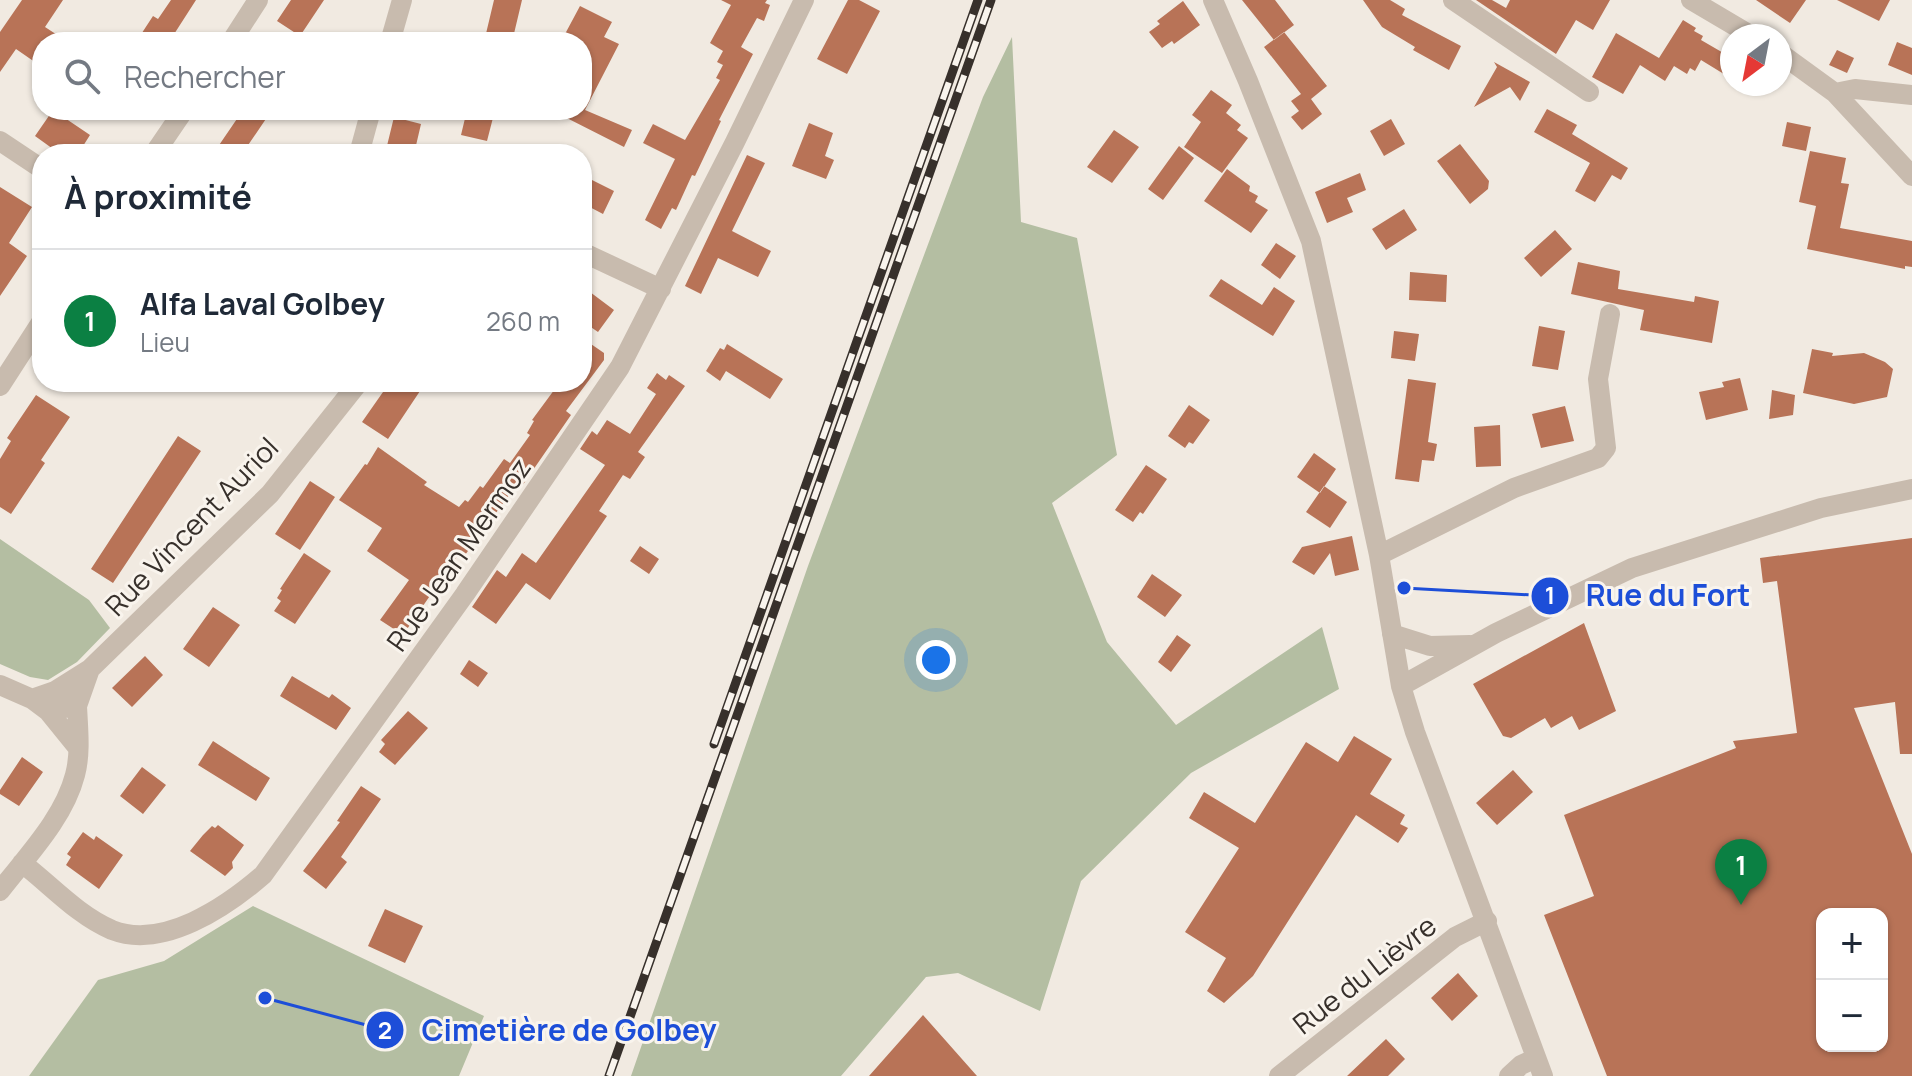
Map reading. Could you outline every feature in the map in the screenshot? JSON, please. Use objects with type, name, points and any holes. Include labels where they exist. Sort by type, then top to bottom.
[{"type":"street","points":[[237,32],[258,0]]},
{"type":"street","points":[[392,32],[402,0]]},
{"type":"street","name":"Rue Jean Mermoz","points":[[22,863],[80,911],[111,929],[133,936],[175,929],[202,917],[236,898],[263,875],[456,607],[620,367],[804,0]]},
{"type":"street","points":[[1213,0],[1311,241],[1379,555],[1401,686],[1540,1067],[1521,1065],[1509,1076]]},
{"type":"street","points":[[1453,0],[1589,92]]},
{"type":"street","points":[[1691,0],[1732,24]]},
{"type":"street","points":[[1792,62],[1835,93],[1912,176]]},
{"type":"street","points":[[1835,93],[1855,89],[1912,95]]},
{"type":"street","points":[[161,144],[177,120]]},
{"type":"street","points":[[362,144],[368,120]]},
{"type":"street","points":[[0,141],[32,162]]},
{"type":"street","points":[[592,257],[661,289]]},
{"type":"street","points":[[1379,555],[1514,488],[1598,458],[1606,448],[1598,379],[1610,314]]},
{"type":"street","points":[[0,386],[32,340]]},
{"type":"street","name":"Rue Vincent Auriol","points":[[40,705],[55,691],[90,669],[270,494],[351,392]]},
{"type":"street","points":[[1401,686],[1474,645],[1632,568],[1821,508],[1912,489]]},
{"type":"street","points":[[1392,634],[1430,646],[1474,645]]},
{"type":"street","name":"Rue Vincent Auriol","points":[[0,891],[69,796],[76,772],[77,706],[90,669]]},
{"type":"street","points":[[0,685],[40,705],[78,748]]},
{"type":"street","points":[[55,691],[77,706]]},
{"type":"street","points":[[40,705],[77,706]]},
{"type":"street","name":"Rue du Lièvre","points":[[1279,1076],[1455,937],[1487,921]]},
{"type":"green space","points":[[1012,37],[1021,222],[1077,238],[1117,455],[1052,503],[1107,642],[1176,725],[1322,627],[1339,689],[1191,773],[1081,881],[1040,1011],[958,973],[926,977],[841,1076],[631,1076],[808,566],[983,97]]},
{"type":"green space","points":[[0,539],[89,600],[110,628],[77,662],[48,680],[30,677],[0,664]]},
{"type":"green space","points":[[253,906],[484,1016],[459,1076],[29,1076],[98,980],[164,961]]},
{"type":"building","points":[[22,0],[63,0],[45,27],[53,32],[32,32],[32,60],[16,49],[0,72],[0,32]]},
{"type":"building","points":[[171,0],[196,0],[175,32],[143,32],[153,16],[158,19]]},
{"type":"building","points":[[291,0],[324,0],[303,32],[294,32],[277,21]]},
{"type":"building","points":[[494,0],[522,0],[514,32],[486,32]]},
{"type":"building","points":[[721,0],[767,0],[765,3],[770,5],[764,21],[757,18],[741,47],[753,54],[695,176],[692,175],[676,210],[672,208],[661,229],[645,220],[675,159],[643,143],[653,124],[685,140],[720,80],[716,78],[723,65],[717,62],[723,51],[710,43],[731,5]]},
{"type":"building","points":[[848,0],[859,0],[880,11],[847,74],[817,59]]},
{"type":"building","points":[[1242,0],[1275,0],[1294,25],[1274,40]]},
{"type":"building","points":[[1363,0],[1390,0],[1405,9],[1402,15],[1461,46],[1449,70],[1413,50],[1415,47],[1382,27]]},
{"type":"building","points":[[1476,0],[1492,0],[1506,8],[1510,0],[1610,0],[1593,30],[1576,20],[1556,54]]},
{"type":"building","points":[[1756,0],[1806,0],[1790,23]]},
{"type":"building","points":[[1837,0],[1890,0],[1879,21]]},
{"type":"building","points":[[1183,1],[1200,25],[1174,44],[1172,41],[1162,48],[1149,32],[1160,24],[1157,21]]},
{"type":"building","points":[[580,6],[612,22],[604,37],[619,44],[592,96],[592,32],[566,32]]},
{"type":"building","points":[[1683,20],[1696,28],[1694,31],[1703,36],[1701,40],[1720,51],[1720,72],[1701,60],[1695,71],[1690,68],[1687,74],[1674,66],[1665,81],[1640,65],[1623,94],[1592,77],[1616,33],[1659,58]]},
{"type":"building","points":[[1284,32],[1327,86],[1311,99],[1322,114],[1302,130],[1291,117],[1299,111],[1291,101],[1301,94],[1264,47]]},
{"type":"building","points":[[1897,42],[1912,48],[1912,75],[1888,65]]},
{"type":"building","points":[[1837,50],[1854,58],[1847,73],[1829,65]]},
{"type":"building","points":[[1494,62],[1530,82],[1520,101],[1510,87],[1474,107],[1497,67]]},
{"type":"building","points":[[1211,90],[1232,105],[1226,113],[1241,125],[1237,130],[1248,138],[1222,173],[1184,147],[1201,122],[1192,115]]},
{"type":"building","points":[[1547,109],[1577,125],[1572,134],[1628,168],[1621,180],[1612,175],[1595,202],[1575,191],[1590,163],[1534,132]]},
{"type":"building","points":[[592,113],[632,130],[624,147],[571,120],[592,120]]},
{"type":"building","points":[[1391,119],[1405,144],[1384,156],[1370,131]]},
{"type":"building","points":[[46,120],[68,120],[90,135],[84,144],[46,144],[35,136]]},
{"type":"building","points":[[236,120],[265,120],[249,144],[220,144]]},
{"type":"building","points":[[393,120],[421,124],[416,144],[387,144]]},
{"type":"building","points":[[465,120],[492,120],[487,141],[461,135]]},
{"type":"building","points":[[1787,122],[1811,127],[1806,151],[1782,146]]},
{"type":"building","points":[[809,123],[833,133],[825,156],[834,160],[826,179],[792,166]]},
{"type":"building","points":[[1114,130],[1139,147],[1112,183],[1087,167]]},
{"type":"building","points":[[1460,144],[1489,181],[1488,189],[1470,204],[1437,161]]},
{"type":"building","points":[[1179,146],[1194,158],[1163,200],[1148,189]]},
{"type":"building","points":[[1810,151],[1846,158],[1841,183],[1849,184],[1840,228],[1912,241],[1912,267],[1905,266],[1905,269],[1807,249],[1816,206],[1799,202]]},
{"type":"building","points":[[747,155],[765,163],[732,231],[771,251],[758,277],[718,258],[701,294],[685,286]]},
{"type":"building","points":[[1227,169],[1250,186],[1249,191],[1258,196],[1255,202],[1268,210],[1251,233],[1204,201]]},
{"type":"building","points":[[1360,173],[1366,190],[1347,198],[1353,212],[1327,223],[1315,192]]},
{"type":"building","points":[[592,180],[614,191],[603,214],[592,208]]},
{"type":"building","points":[[0,187],[32,207],[9,243],[27,256],[0,296]]},
{"type":"building","points":[[1404,209],[1417,230],[1386,250],[1372,229]]},
{"type":"building","points":[[1555,230],[1572,249],[1541,277],[1524,258]]},
{"type":"building","points":[[1276,243],[1296,256],[1280,279],[1261,265]]},
{"type":"building","points":[[1578,262],[1620,271],[1618,289],[1694,302],[1695,296],[1719,301],[1712,343],[1640,330],[1644,310],[1571,294]]},
{"type":"building","points":[[1410,272],[1447,275],[1446,302],[1409,300]]},
{"type":"building","points":[[1221,279],[1262,305],[1274,287],[1295,301],[1273,336],[1209,296]]},
{"type":"building","points":[[592,294],[614,310],[598,332],[592,328]]},
{"type":"building","points":[[1539,326],[1565,331],[1558,370],[1532,366]]},
{"type":"building","points":[[1394,331],[1419,334],[1415,361],[1391,358]]},
{"type":"building","points":[[727,344],[783,379],[770,399],[726,371],[720,381],[706,371],[720,348],[724,350]]},
{"type":"building","points":[[592,345],[604,353],[604,360],[592,376]]},
{"type":"building","points":[[1812,349],[1833,353],[1832,356],[1864,353],[1885,362],[1893,369],[1887,397],[1854,404],[1803,393]]},
{"type":"building","points":[[657,373],[666,380],[669,375],[685,386],[638,452],[645,457],[630,479],[623,475],[599,511],[607,516],[550,600],[526,583],[496,624],[472,607],[497,570],[506,577],[522,553],[536,563],[605,465],[580,449],[592,431],[597,435],[607,420],[630,434],[656,394],[647,388]]},
{"type":"building","points":[[1740,378],[1748,410],[1706,420],[1699,392],[1724,387],[1722,382]]},
{"type":"building","points":[[1408,379],[1436,383],[1428,442],[1437,444],[1434,461],[1422,460],[1419,482],[1395,479]]},
{"type":"building","points":[[1772,390],[1795,395],[1793,415],[1769,419]]},
{"type":"building","points":[[383,392],[419,392],[388,439],[362,422]]},
{"type":"building","points":[[553,392],[580,392],[566,411],[571,415],[522,486],[518,483],[465,555],[460,552],[403,635],[380,620],[409,580],[367,551],[382,528],[339,500],[365,464],[378,447],[427,482],[424,485],[459,507],[465,500],[468,502],[480,486],[483,488],[504,459],[510,463],[530,435],[527,433],[532,420]]},
{"type":"building","points":[[36,395],[70,417],[41,460],[45,463],[11,514],[0,507],[0,459],[11,441],[7,438]]},
{"type":"building","points":[[1189,405],[1210,420],[1193,444],[1189,442],[1185,448],[1168,436]]},
{"type":"building","points":[[1565,406],[1574,441],[1541,448],[1532,414]]},
{"type":"building","points":[[1500,425],[1501,466],[1476,467],[1474,427]]},
{"type":"building","points":[[178,436],[201,451],[113,583],[91,569]]},
{"type":"building","points":[[1314,453],[1336,469],[1320,493],[1297,477]]},
{"type":"building","points":[[1146,465],[1167,479],[1143,514],[1140,512],[1133,522],[1115,510]]},
{"type":"building","points":[[310,481],[335,497],[300,550],[275,534]]},
{"type":"building","points":[[1324,486],[1347,502],[1330,528],[1306,512]]},
{"type":"building","points":[[1352,536],[1359,570],[1335,576],[1330,553],[1314,575],[1292,562],[1302,547]]},
{"type":"building","points":[[1912,538],[1912,754],[1900,754],[1895,702],[1854,708],[1912,854],[1912,1076],[1607,1076],[1544,915],[1594,896],[1564,815],[1736,748],[1733,741],[1797,733],[1777,581],[1763,583],[1760,558]]},
{"type":"building","points":[[640,546],[659,559],[649,574],[630,561]]},
{"type":"building","points":[[304,553],[331,571],[295,624],[274,611],[281,601],[277,598],[280,589]]},
{"type":"building","points":[[1152,574],[1182,595],[1165,617],[1137,597]]},
{"type":"building","points":[[213,607],[240,625],[209,667],[183,649]]},
{"type":"building","points":[[1584,623],[1616,711],[1579,730],[1572,716],[1551,728],[1545,718],[1511,738],[1503,736],[1473,684]]},
{"type":"building","points":[[1177,635],[1191,645],[1171,672],[1158,662]]},
{"type":"building","points":[[145,656],[163,675],[132,707],[112,688]]},
{"type":"building","points":[[469,660],[488,673],[478,687],[460,674]]},
{"type":"building","points":[[292,676],[329,698],[332,694],[351,708],[336,730],[280,696]]},
{"type":"building","points":[[408,711],[428,728],[395,765],[379,752],[385,744],[381,740]]},
{"type":"building","points":[[1354,736],[1392,759],[1370,794],[1405,815],[1400,824],[1408,828],[1398,843],[1356,815],[1253,976],[1224,1003],[1207,991],[1226,958],[1185,932],[1239,848],[1189,818],[1204,792],[1255,823],[1306,742],[1338,762]]},
{"type":"building","points":[[213,741],[270,778],[256,801],[198,765]]},
{"type":"building","points":[[22,757],[43,772],[19,806],[0,794],[0,790]]},
{"type":"building","points":[[142,767],[166,785],[143,814],[120,796]]},
{"type":"building","points":[[1513,770],[1533,792],[1497,825],[1476,803]]},
{"type":"building","points":[[361,786],[381,799],[341,857],[347,862],[326,889],[303,871],[340,822],[337,821]]},
{"type":"building","points":[[218,825],[244,845],[232,862],[233,868],[225,876],[190,851],[212,826],[215,828]]},
{"type":"building","points":[[83,832],[94,840],[96,836],[123,855],[99,889],[66,865],[71,857],[67,854]]},
{"type":"building","points":[[385,909],[423,926],[405,963],[368,946]]},
{"type":"building","points":[[1458,973],[1478,996],[1452,1021],[1431,998]]},
{"type":"building","points":[[923,1015],[977,1076],[869,1076]]},
{"type":"building","points":[[1386,1039],[1405,1059],[1388,1076],[1347,1076]]},
{"type":"railway","points":[[714,744],[978,0]]},
{"type":"railway","points":[[609,1076],[991,0]]},
{"type":"place","name":"Rue du Fort","points":[[1404,588]]},
{"type":"place","name":"Alfa Laval Golbey","points":[[1741,905]]},
{"type":"place","name":"Cimetière de Golbey","points":[[265,998]]}]
